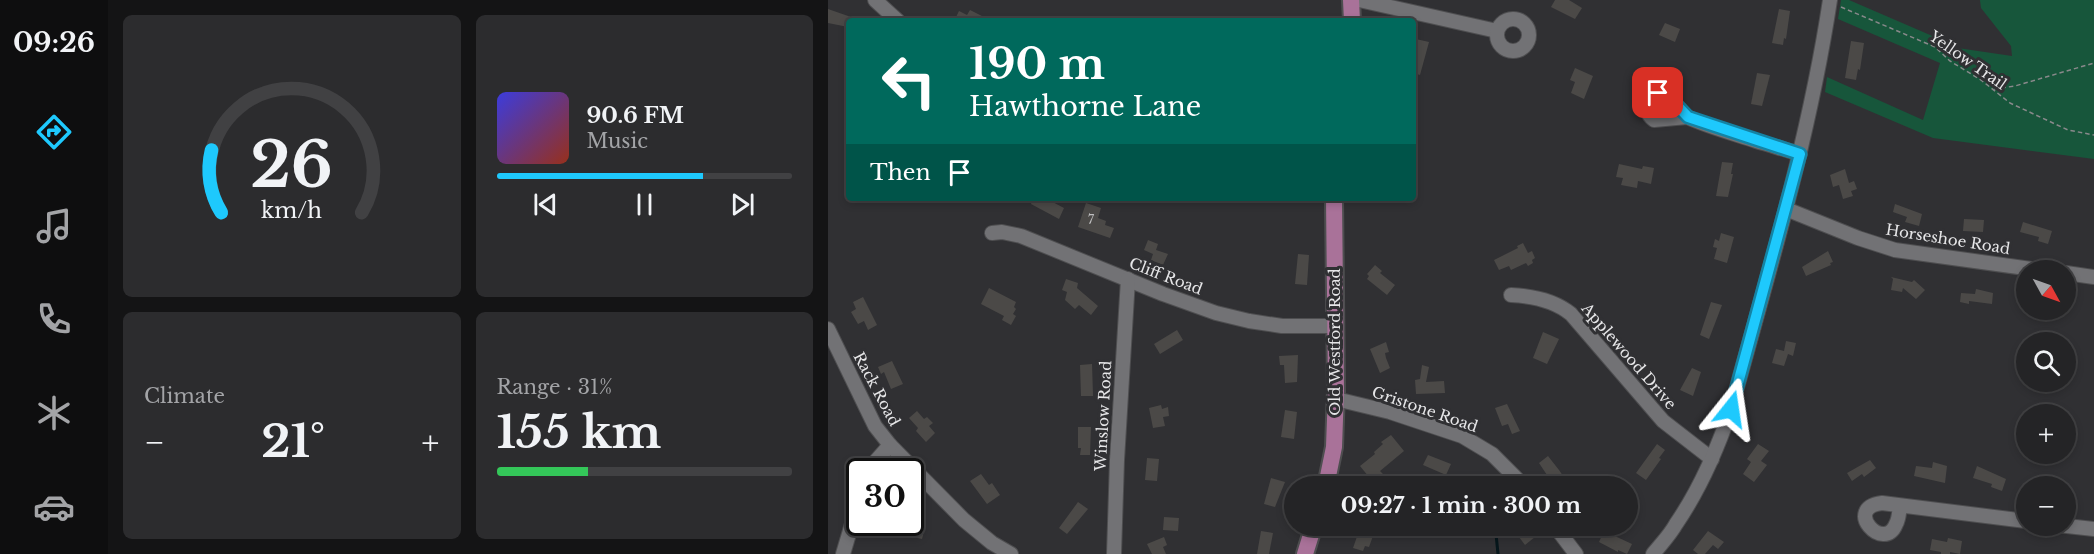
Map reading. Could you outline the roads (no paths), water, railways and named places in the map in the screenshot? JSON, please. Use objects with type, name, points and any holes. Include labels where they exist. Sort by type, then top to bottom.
[{"type":"main road","points":[[1351,0],[1352,18]]},
{"type":"main road","name":"Old Westford Road","points":[[1328,476],[1334,447],[1336,399],[1334,201]]},
{"type":"main road","points":[[1305,554],[1311,536]]},
{"type":"street","points":[[875,0],[895,18]]},
{"type":"street","points":[[1359,0],[1497,32]]},
{"type":"street","points":[[1653,554],[1681,518],[1701,483],[1731,409],[1800,154],[1829,3]]},
{"type":"street","points":[[1688,117],[1800,154]]},
{"type":"street","name":"Horseshoe Road","points":[[1786,209],[1895,250],[2016,267]]},
{"type":"street","name":"Cliff Road","points":[[992,233],[1002,232],[1021,236],[1216,313],[1282,326],[1335,326]]},
{"type":"street","points":[[2076,274],[2094,277]]},
{"type":"street","name":"Winslow Road","points":[[1114,554],[1116,460],[1128,279]]},
{"type":"street","name":"Applewood Drive","points":[[1511,295],[1543,299],[1571,314],[1663,421],[1712,459]]},
{"type":"street","name":"Rack Road","points":[[828,329],[875,426],[890,445],[964,520],[992,543],[1011,554]]},
{"type":"street","name":"Gristone Road","points":[[1336,399],[1390,412],[1462,436],[1492,454],[1514,476]]},
{"type":"street","points":[[878,458],[890,445]]},
{"type":"street","points":[[1900,506],[2016,520]]},
{"type":"street","points":[[2076,527],[2094,529]]},
{"type":"street","points":[[843,554],[848,536]]},
{"type":"street","points":[[1562,536],[1576,554]]},
{"type":"waterway","points":[[1496,536],[1498,554]]}]
